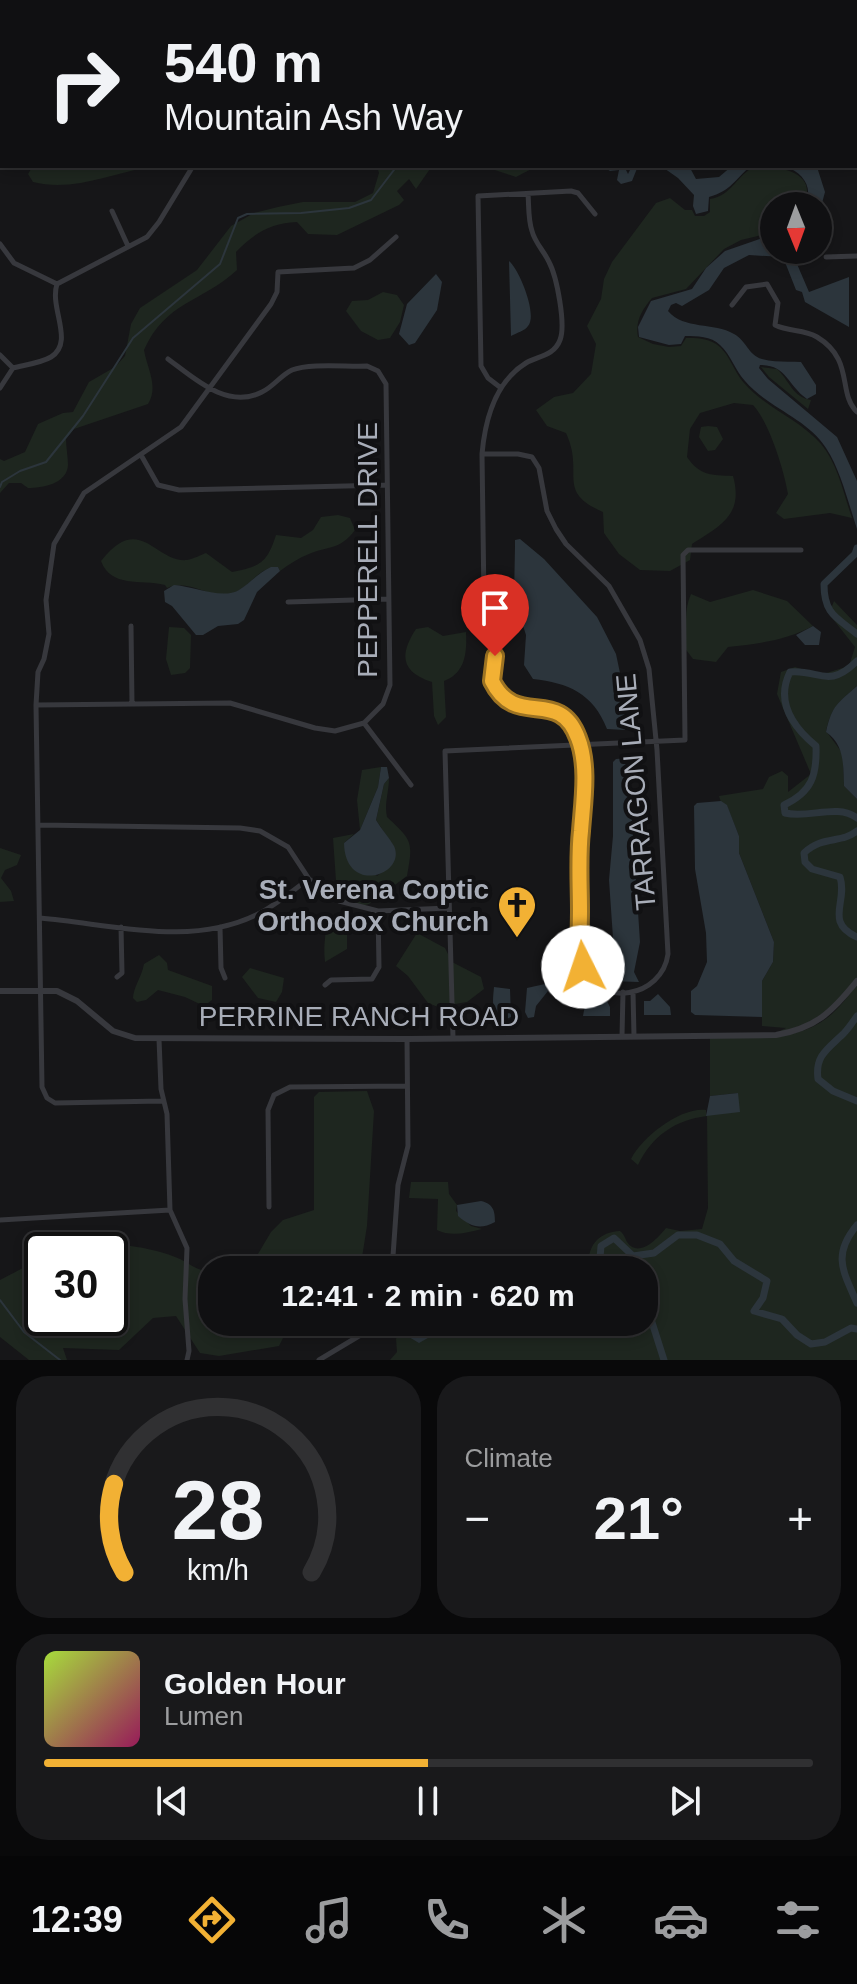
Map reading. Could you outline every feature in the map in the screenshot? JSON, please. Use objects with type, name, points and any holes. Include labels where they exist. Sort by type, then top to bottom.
[{"type":"street","points":[[57,284],[147,237],[192,168]]},
{"type":"street","points":[[501,388],[488,378],[481,366],[478,196],[578,193],[595,214]]},
{"type":"street","points":[[528,194],[531,230],[555,278],[562,326],[561,339],[548,354],[518,368],[501,388],[487,421],[482,454],[484,601],[497,645],[492,681],[505,701],[525,708],[542,707],[568,720],[580,745],[583,791],[580,852],[582,963],[587,975],[596,984],[607,990],[628,992]]},
{"type":"street","points":[[112,211],[128,246]]},
{"type":"street","points":[[162,1101],[55,1103],[47,1098],[42,1087],[36,705],[38,672],[49,634],[46,600],[54,544],[84,493],[181,427],[271,304],[277,292],[278,272],[354,268],[370,260],[396,237]]},
{"type":"street","points":[[0,244],[14,263],[57,284]]},
{"type":"street","points":[[832,257],[857,256]]},
{"type":"street","points":[[732,305],[746,287],[764,283],[769,286],[778,307],[775,325],[815,336],[833,350],[845,371],[851,406],[857,412]]},
{"type":"street","points":[[0,388],[13,368],[48,359],[63,343],[55,305],[57,284]]},
{"type":"street","points":[[0,355],[13,368]]},
{"type":"street","points":[[168,359],[208,388]]},
{"type":"street","name":"PEPPERELL DRIVE","points":[[208,388],[233,398],[249,397],[262,392],[293,370],[367,366],[378,371],[386,384],[390,685],[383,704],[364,723]]},
{"type":"street","name":"TARRAGON LANE","points":[[482,454],[532,457],[539,468],[547,511],[556,529],[566,544],[609,586],[640,640],[649,669],[668,954],[664,971],[658,979],[645,989],[628,992]]},
{"type":"street","points":[[141,455],[158,485],[179,490],[386,485]]},
{"type":"street","points":[[453,1038],[445,751],[685,740],[683,555],[688,550],[801,550]]},
{"type":"street","points":[[288,602],[387,599]]},
{"type":"street","points":[[131,626],[132,704]]},
{"type":"street","points":[[36,705],[230,703],[335,731],[364,723],[411,785]]},
{"type":"street","points":[[39,825],[240,828],[260,831],[288,847],[309,879],[339,901],[378,911],[448,908]]},
{"type":"street","points":[[40,918],[157,933],[220,927],[259,914],[309,879]]},
{"type":"street","points":[[325,985],[331,980],[372,979],[379,967],[378,911]]},
{"type":"street","points":[[117,977],[122,973],[121,927]]},
{"type":"street","points":[[220,927],[221,968],[225,978]]},
{"type":"street","name":"PERRINE RANCH ROAD","points":[[0,991],[57,991],[77,1001],[113,1031],[135,1038],[776,1035],[795,1031],[826,1016],[857,981]]},
{"type":"street","points":[[628,992],[634,1036]]},
{"type":"street","points":[[622,1036],[628,992]]},
{"type":"street","points":[[159,1039],[162,1101],[167,1114],[170,1210],[187,1248],[187,1360]]},
{"type":"street","points":[[393,1256],[398,1185],[408,1146],[407,1039]]},
{"type":"street","points":[[269,1207],[268,1110],[274,1095],[290,1087],[407,1086]]},
{"type":"street","points":[[0,1220],[170,1210]]},
{"type":"street","points":[[319,1360],[359,1336]]},
{"type":"shaded area","points":[[32,168],[143,168],[62,185],[33,182],[28,174]]},
{"type":"shaded area","points":[[378,168],[431,168],[416,189],[409,179],[397,191],[404,200],[399,205],[337,235],[308,234],[297,222],[271,227],[249,239],[236,252],[237,270],[174,312],[153,334],[144,350],[152,384],[148,404],[74,429],[66,439],[67,471],[59,481],[34,488],[9,483],[0,493],[0,459],[4,461],[25,452],[38,424],[73,412],[89,382],[115,367],[125,356],[131,324],[140,308],[197,270],[231,226],[254,213],[303,202],[355,202],[373,193]]},
{"type":"shaded area","points":[[489,168],[533,168],[516,177]]},
{"type":"shaded area","points":[[605,168],[625,168],[628,174],[631,168],[637,168],[632,181],[621,184],[617,180],[619,170]]},
{"type":"shaded area","points":[[664,168],[690,168],[696,179],[719,177],[730,168],[749,168],[727,188],[709,197],[708,211],[696,214],[694,195]]},
{"type":"shaded area","points":[[752,168],[779,168],[802,178],[807,192],[760,192],[760,235],[741,240],[724,249],[686,289],[652,298],[640,316],[638,337],[669,347],[681,346],[686,338],[701,339],[721,348],[753,392],[821,444],[836,470],[852,518],[830,513],[784,519],[776,513],[788,494],[775,447],[753,405],[734,403],[700,413],[690,429],[687,457],[707,473],[733,476],[736,489],[732,510],[720,525],[692,544],[690,560],[670,571],[640,570],[619,554],[604,533],[603,512],[588,504],[575,489],[571,447],[566,433],[547,426],[536,410],[554,397],[573,393],[591,374],[596,344],[587,326],[601,299],[604,279],[612,262],[656,203],[670,198],[685,210],[692,210],[695,216],[704,216],[710,212],[710,199],[724,194]]},
{"type":"shaded area","points":[[788,168],[817,168],[825,192],[808,192],[802,177]]},
{"type":"shaded area","points":[[760,239],[760,256],[749,255],[724,268],[709,290],[682,306],[676,303],[671,305],[668,311],[682,321],[734,334],[762,359],[801,362],[816,385],[816,394],[807,399],[776,368],[760,365],[759,368],[837,437],[857,481],[857,529],[840,477],[826,448],[809,429],[754,390],[720,345],[699,336],[685,336],[681,344],[669,345],[639,337],[638,327],[651,301],[692,289],[706,268],[725,251]]},
{"type":"shaded area","points":[[509,261],[522,282],[531,312],[527,328],[511,336]]},
{"type":"shaded area","points":[[786,264],[797,264],[809,292],[849,277],[849,327],[805,302],[802,292],[796,290]]},
{"type":"shaded area","points":[[436,274],[442,282],[437,310],[415,343],[409,345],[399,334],[407,304]]},
{"type":"shaded area","points":[[383,292],[397,295],[404,305],[400,322],[390,338],[378,340],[361,331],[346,311],[352,301],[368,300]]},
{"type":"shaded area","points":[[761,367],[777,369],[795,392],[811,400],[808,409],[769,377]]},
{"type":"shaded area","points":[[701,427],[717,427],[723,439],[715,450],[708,451],[699,437]]},
{"type":"shaded area","points":[[338,515],[350,518],[355,530],[344,541],[294,561],[280,571],[278,567],[270,568],[242,589],[229,594],[183,585],[167,588],[165,585],[119,579],[106,570],[101,561],[126,540],[137,540],[176,559],[187,560],[206,553],[232,572],[262,562],[276,535],[301,538],[313,530],[321,517]]},
{"type":"shaded area","points":[[520,539],[544,559],[597,617],[616,654],[624,692],[625,730],[607,729],[587,698],[557,683],[533,679],[524,665],[526,635],[514,598],[515,540]]},
{"type":"shaded area","points":[[271,567],[278,567],[280,571],[257,592],[244,620],[238,624],[218,626],[203,635],[196,635],[165,602],[164,591],[174,585],[232,593]]},
{"type":"shaded area","points":[[753,590],[787,601],[813,626],[772,641],[728,647],[716,662],[693,659],[684,647],[691,594],[710,602]]},
{"type":"shaded area","points":[[834,601],[857,625],[857,686],[837,705],[826,731],[843,754],[844,786],[857,799],[857,978],[823,1013],[803,1025],[778,1032],[786,1028],[762,1026],[762,981],[773,962],[774,942],[739,853],[739,836],[727,806],[719,796],[763,789],[769,777],[782,771],[788,776],[788,792],[811,774],[777,694],[781,672],[795,667],[820,675],[849,666],[855,647],[829,614]]},
{"type":"shaded area","points":[[813,626],[821,632],[819,645],[805,645],[796,635]]},
{"type":"shaded area","points":[[169,627],[184,628],[191,635],[190,668],[185,673],[171,675],[166,659]]},
{"type":"shaded area","points":[[428,627],[443,636],[466,632],[461,667],[444,681],[446,717],[438,725],[434,716],[432,682],[409,668],[405,655],[416,629]]},
{"type":"shaded area","points":[[857,686],[857,799],[844,786],[840,749],[826,732],[837,705]]},
{"type":"shaded area","points":[[628,758],[640,942],[634,972],[639,982],[609,981],[605,978],[615,967],[609,880],[613,836],[613,762]]},
{"type":"shaded area","points":[[381,767],[378,787],[360,830],[357,800],[362,770]]},
{"type":"shaded area","points":[[381,767],[387,767],[389,778],[384,784],[376,820],[394,846],[396,856],[384,872],[364,875],[354,870],[347,860],[344,843],[360,830],[378,787]]},
{"type":"shaded area","points":[[389,778],[387,817],[409,843],[407,876],[369,904],[358,907],[337,895],[333,838],[354,834],[344,843],[377,876],[382,872],[394,847],[376,820],[384,784]]},
{"type":"shaded area","points":[[721,801],[727,805],[739,836],[739,853],[774,942],[773,962],[762,981],[762,1017],[695,1015],[691,1012],[691,991],[697,986],[707,962],[706,933],[695,869],[694,806],[697,803]]},
{"type":"shaded area","points":[[0,848],[21,855],[17,865],[5,870],[1,878],[14,901],[0,902]]},
{"type":"shaded area","points":[[338,919],[347,923],[347,949],[325,962],[326,922]]},
{"type":"shaded area","points":[[417,933],[445,948],[452,962],[481,977],[484,989],[467,1002],[438,1007],[428,1003],[408,976],[396,966]]},
{"type":"shaded area","points":[[159,955],[167,963],[168,970],[212,986],[212,1000],[204,1006],[158,990],[146,1000],[137,1002],[133,994],[144,964]]},
{"type":"shaded area","points":[[250,968],[284,978],[282,992],[276,1002],[258,998],[242,977]]},
{"type":"shaded area","points":[[545,984],[548,991],[536,1006],[534,1017],[528,1018],[525,1012],[527,988]]},
{"type":"shaded area","points":[[857,985],[857,1360],[390,1360],[397,1352],[397,1336],[658,1336],[658,1256],[589,1255],[599,1238],[612,1232],[620,1231],[632,1247],[643,1248],[666,1228],[680,1231],[702,1229],[708,1208],[707,1116],[685,1121],[666,1131],[650,1146],[638,1165],[631,1159],[644,1141],[674,1118],[696,1110],[706,1110],[706,1115],[738,1093],[710,1096],[710,1038],[771,1037],[800,1032],[814,1026],[843,1002]]},
{"type":"shaded area","points":[[494,987],[510,989],[511,1017],[504,1020],[494,1010]]},
{"type":"shaded area","points":[[658,994],[670,1007],[671,1015],[644,1015],[644,1001],[650,1001]]},
{"type":"shaded area","points":[[591,997],[607,1001],[610,1016],[583,1016],[585,1005]]},
{"type":"shaded area","points":[[367,1091],[374,1111],[362,1256],[257,1256],[271,1232],[283,1220],[314,1210],[314,1097],[319,1092]]},
{"type":"shaded area","points":[[738,1093],[740,1112],[706,1116],[710,1096]]},
{"type":"shaded area","points":[[411,1182],[448,1182],[449,1194],[457,1205],[456,1211],[471,1226],[482,1229],[453,1234],[437,1230],[438,1199],[409,1198]]},
{"type":"shaded area","points":[[481,1201],[492,1208],[495,1222],[476,1226],[458,1216],[457,1205]]},
{"type":"shaded area","points":[[128,1246],[142,1248],[162,1252],[198,1268],[198,1336],[284,1336],[279,1346],[219,1356],[200,1353],[176,1316],[153,1318],[119,1350],[63,1348],[67,1360],[29,1360],[0,1337],[0,1280],[24,1267],[24,1336],[128,1336]]},
{"type":"shaded area","points":[[409,1336],[431,1336],[419,1343]]},
{"type":"waterway","points":[[0,487],[2,482],[20,471],[46,462],[83,416],[133,338],[220,264],[238,218],[247,214],[349,208],[371,200],[395,168]]},
{"type":"waterway","points":[[857,548],[855,554],[824,584],[829,609],[857,634]]},
{"type":"waterway","points":[[857,661],[838,675],[790,672],[784,694],[794,722],[816,746],[811,782],[801,794],[784,805],[785,813],[832,811],[857,818]]},
{"type":"waterway","points":[[857,831],[818,844],[804,853],[805,862],[812,869],[840,877],[839,918],[847,931],[857,937]]},
{"type":"waterway","points":[[857,1016],[823,1054],[818,1065],[818,1079],[833,1091],[857,1101]]},
{"type":"waterway","points":[[857,1225],[842,1254],[844,1272],[857,1303]]},
{"type":"waterway","points":[[633,1256],[654,1253],[678,1235],[697,1235],[720,1244],[734,1261],[767,1281],[763,1298],[754,1311],[782,1319],[811,1344],[825,1342],[851,1328],[857,1329]]},
{"type":"waterway","points":[[600,1256],[601,1246],[614,1238],[633,1256]]},
{"type":"waterway","points":[[0,1300],[24,1332],[60,1360]]},
{"type":"waterway","points":[[656,1336],[664,1360]]},
{"type":"place","name":"St. Verena Coptic Orthodox Church","points":[[517,939]]},
{"type":"route","points":[[495,656],[492,681],[505,701],[525,708],[542,707],[556,712],[568,720],[578,737],[583,772],[580,891],[583,967]]}]
